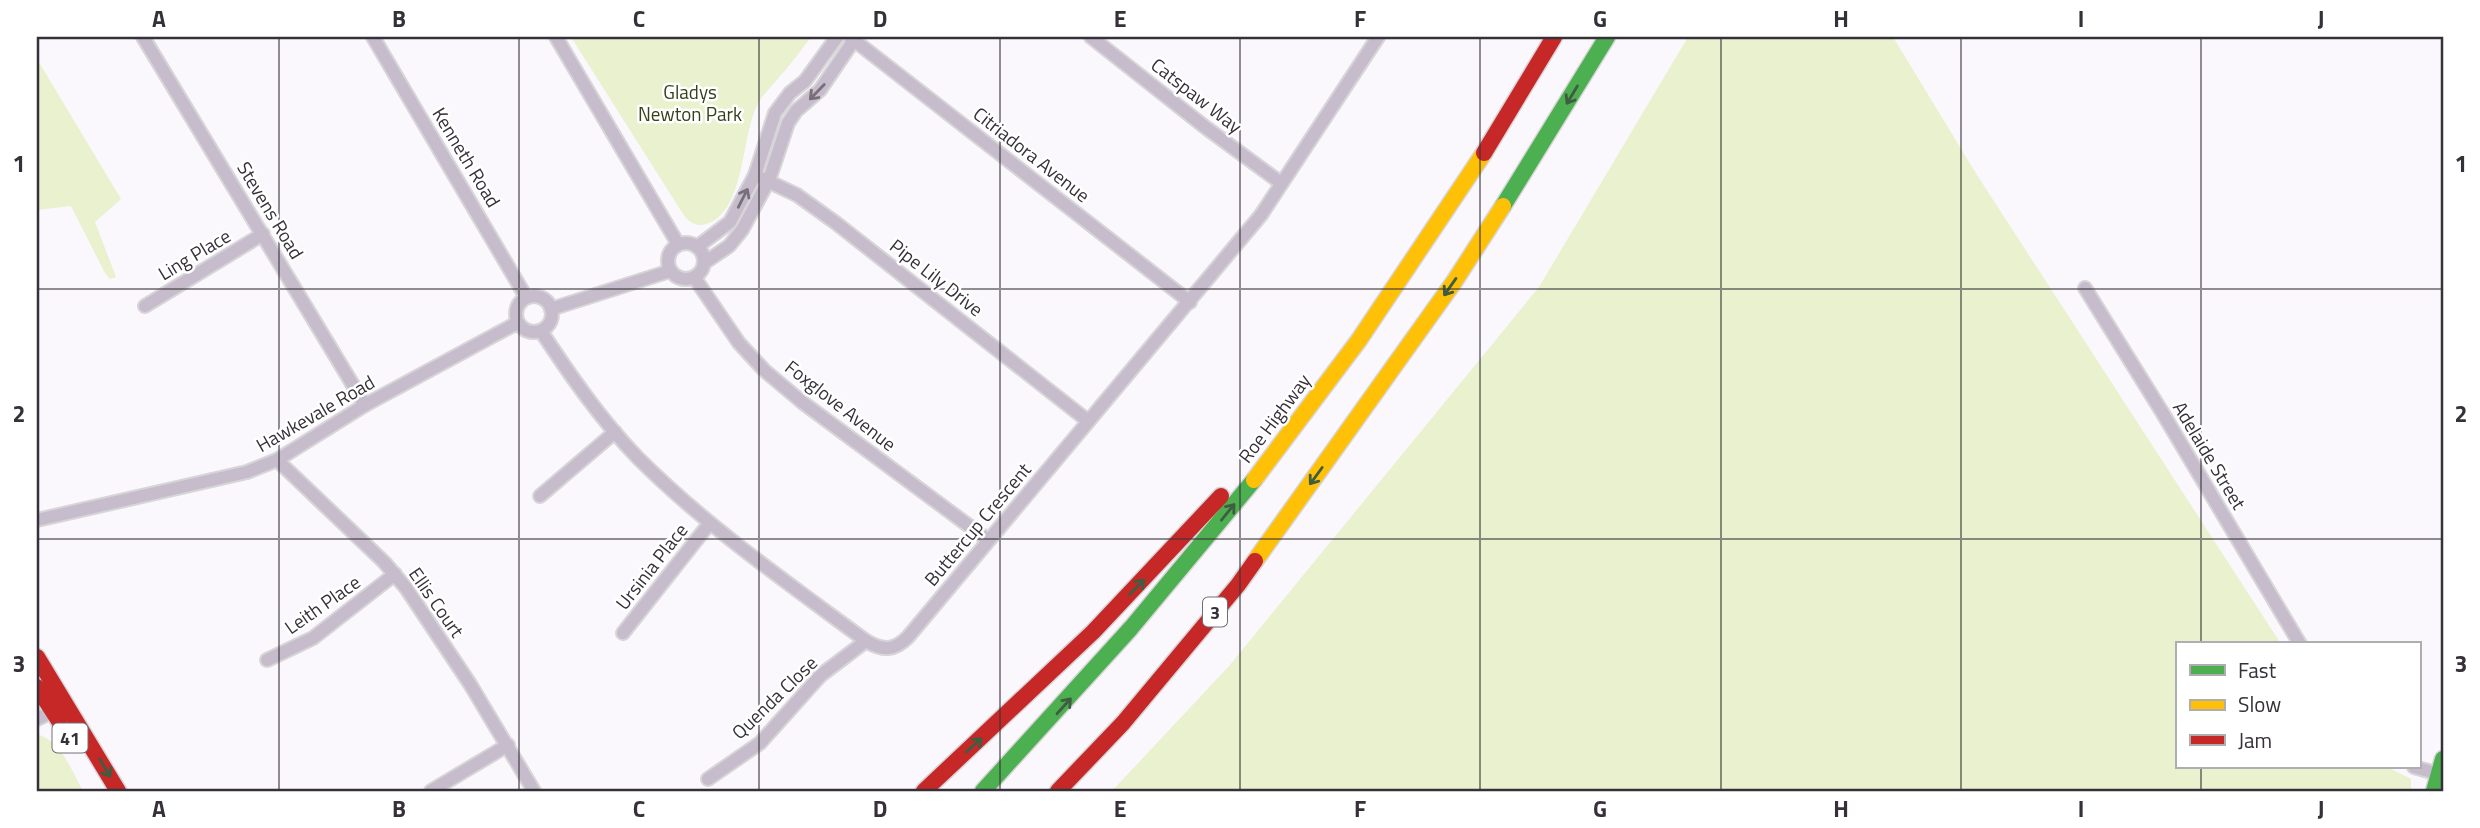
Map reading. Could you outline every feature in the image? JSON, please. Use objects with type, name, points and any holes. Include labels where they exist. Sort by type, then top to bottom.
[{"type":"main road","name":"Roe Highway","points":[[983,791],[1124,639],[1255,478],[1359,340],[1478,165],[1555,37]]},
{"type":"main road","name":"3","points":[[1058,791],[1123,723],[1238,585],[1454,282],[1607,37]]},
{"type":"main road","points":[[924,791],[1093,632],[1184,538],[1254,459],[1373,303],[1518,98]]},
{"type":"main road","points":[[1078,791],[1108,756],[1238,585]]},
{"type":"main road","name":"41","points":[[37,657],[43,694],[58,708],[118,791]]},
{"type":"main road","name":"41","points":[[58,708],[102,791]]},
{"type":"main road","points":[[2434,791],[2441,766]]},
{"type":"street","name":"Stevens Road","points":[[143,37],[365,405]]},
{"type":"street","name":"Kenneth Road","points":[[373,37],[526,297]]},
{"type":"street","points":[[556,37],[678,244]]},
{"type":"street","points":[[697,247],[730,222],[755,175],[775,113],[790,93],[805,81],[837,37]]},
{"type":"street","name":"Catspaw Way","points":[[1091,37],[1281,183]]},
{"type":"street","name":"Buttercup Crescent","points":[[541,331],[569,374],[615,432],[709,524],[866,641],[883,649],[897,647],[1261,215],[1378,37]]},
{"type":"street","points":[[704,263],[702,252],[691,243],[678,244],[668,255],[670,271],[679,278],[694,277],[704,263],[729,246],[742,230],[769,180],[788,123],[796,111],[820,90],[854,38]]},
{"type":"street","name":"Citriadora Avenue","points":[[854,38],[1190,302]]},
{"type":"street","name":"Pipe Lily Drive","points":[[755,175],[797,195],[836,223],[1088,421]]},
{"type":"street","name":"Ling Place","points":[[145,306],[263,234]]},
{"type":"street","points":[[551,309],[670,271]]},
{"type":"street","name":"Foxglove Avenue","points":[[694,277],[739,342],[764,370],[802,402],[988,540]]},
{"type":"street","name":"Adelaide Street","points":[[2085,288],[2162,411],[2299,642]]},
{"type":"street","points":[[526,297],[541,298],[551,309],[550,322],[541,331],[527,332],[517,323],[516,308],[526,297]]},
{"type":"street","name":"Hawkevale Road","points":[[37,520],[247,472],[277,460],[365,405],[517,323]]},
{"type":"street","points":[[540,496],[615,432]]},
{"type":"street","name":"Ellis Court","points":[[277,460],[406,587],[470,684],[534,791]]},
{"type":"street","name":"Ursinia Place","points":[[623,633],[709,524]]},
{"type":"street","name":"Leith Place","points":[[268,660],[313,638],[395,575]]},
{"type":"street","name":"Quenda Close","points":[[708,779],[760,743],[821,675],[866,641]]},
{"type":"street","points":[[37,719],[58,708]]},
{"type":"street","points":[[432,791],[508,745]]},
{"type":"street","points":[[2420,767],[2441,766]]},
{"type":"green space","name":"Gladys Newton Park","points":[[571,37],[811,37],[760,100],[749,131],[736,188],[729,204],[719,216],[699,225],[683,214]]},
{"type":"green space","points":[[1688,37],[1893,37],[1977,175],[2280,642],[2176,642],[2176,768],[2389,768],[2411,779],[2411,791],[1112,791],[1229,666],[1539,287]]},
{"type":"green space","points":[[37,59],[121,199],[95,222],[116,277],[110,279],[105,273],[71,206],[37,210]]},
{"type":"green space","points":[[37,734],[53,743],[59,750],[83,791],[37,791]]},
{"type":"traffic: fast","points":[[1503,206],[1607,37]]},
{"type":"traffic: fast","points":[[983,791],[1131,628],[1254,480]]},
{"type":"traffic: fast","points":[[2434,791],[2443,759]]},
{"type":"traffic: slow","points":[[1254,480],[1359,340],[1484,153]]},
{"type":"traffic: slow","points":[[1255,561],[1454,282],[1503,206]]},
{"type":"traffic: jam","points":[[1484,153],[1554,37]]},
{"type":"traffic: jam","points":[[924,791],[1093,632],[1221,496]]},
{"type":"traffic: jam","points":[[1058,791],[1123,723],[1255,561]]},
{"type":"traffic: jam","points":[[37,657],[118,791]]},
{"type":"traffic: jam","points":[[37,687],[59,721]]}]
